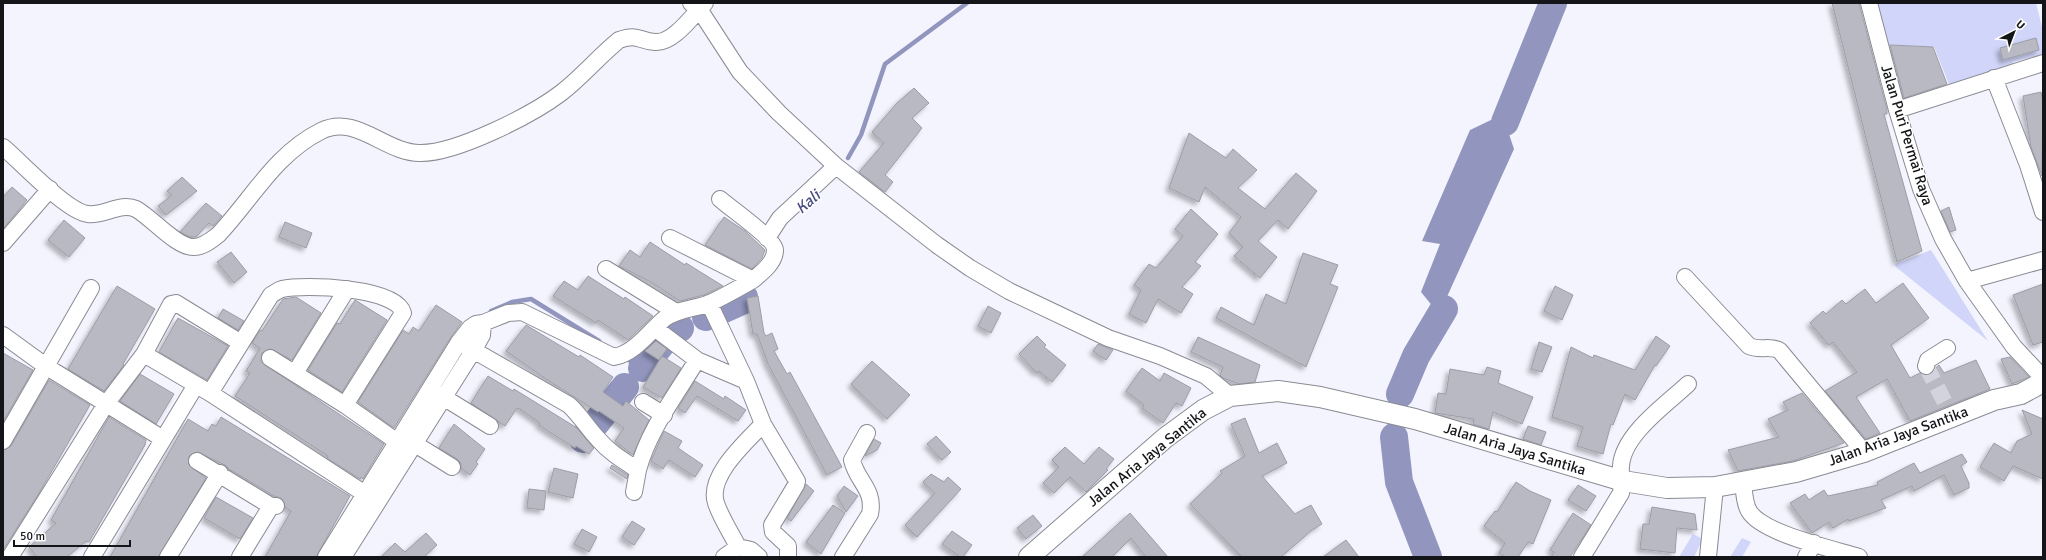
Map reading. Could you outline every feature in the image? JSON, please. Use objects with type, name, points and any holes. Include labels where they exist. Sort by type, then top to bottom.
[{"type":"street","name":"Jalan Puri Permai Raya","points":[[1869,3],[1897,110],[1921,189],[1943,239],[1966,281],[2014,347],[2043,378]]},
{"type":"street","points":[[3,146],[74,209],[87,214],[125,207],[136,209],[183,244],[193,248],[206,244],[218,235],[279,161],[291,149],[322,130],[338,127],[351,127],[404,151],[420,154],[445,151],[535,111],[562,92],[619,40],[630,36],[654,42],[665,41],[674,35],[698,5],[740,72],[779,113],[836,166],[937,245],[970,268],[1009,291],[1108,338],[1160,356],[1206,376],[1230,396]]},
{"type":"street","points":[[1897,110],[2043,63]]},
{"type":"street","points":[[1994,78],[2028,165],[2043,212]]},
{"type":"street","points":[[767,238],[780,218],[836,166]]},
{"type":"street","points":[[3,243],[50,189]]},
{"type":"street","points":[[326,557],[459,342],[470,328],[476,324],[483,323],[508,313],[522,312],[614,357],[620,356],[635,346],[656,329],[664,319],[676,312],[709,303],[753,280],[768,266],[774,256],[775,249],[767,238],[720,200]]},
{"type":"street","points":[[670,238],[753,280]]},
{"type":"street","points":[[1966,281],[2043,260]]},
{"type":"street","points":[[606,269],[676,312]]},
{"type":"street","points":[[1685,277],[1749,346],[1756,348],[1774,348],[1780,351],[1864,452]]},
{"type":"street","points":[[3,441],[9,417],[48,367],[91,288]]},
{"type":"street","points":[[210,393],[264,304],[276,292],[283,289],[347,289],[371,293],[389,300],[399,306],[403,313],[345,405]]},
{"type":"street","points":[[295,373],[347,289]]},
{"type":"street","points":[[10,557],[106,404],[144,354],[173,303],[241,343]]},
{"type":"street","points":[[709,303],[746,381],[763,424],[797,481],[794,489],[772,525],[773,532],[788,546],[788,557]]},
{"type":"street","points":[[343,557],[473,351],[482,335],[483,323]]},
{"type":"street","points":[[656,329],[698,360],[746,381]]},
{"type":"street","points":[[3,334],[48,367],[163,439]]},
{"type":"street","points":[[459,342],[569,405],[583,418],[594,434],[608,449],[638,470]]},
{"type":"street","points":[[1926,366],[1928,360],[1947,348]]},
{"type":"street","points":[[144,354],[210,393],[365,494]]},
{"type":"street","points":[[270,358],[345,405],[397,442],[452,467]]},
{"type":"street","points":[[634,492],[638,470],[646,449],[664,415],[698,360]]},
{"type":"street","name":"Jalan Aria Jaya Santika","points":[[1029,557],[1165,438],[1203,410],[1230,396],[1278,391],[1320,397],[1415,419],[1623,482],[1667,488],[1714,487],[1743,480],[1796,472],[1864,452],[1952,414],[1994,400],[2021,394],[2043,382]]},
{"type":"street","points":[[1582,557],[1621,493],[1623,482],[1621,466],[1625,451],[1630,441],[1644,425],[1688,384]]},
{"type":"street","points":[[92,557],[196,385]]},
{"type":"street","points":[[430,389],[490,426]]},
{"type":"street","points":[[643,402],[664,415]]},
{"type":"street","points":[[760,557],[750,550],[738,547],[716,503],[714,485],[738,450],[763,424]]},
{"type":"street","points":[[843,557],[870,514],[871,498],[852,460],[867,433]]},
{"type":"street","points":[[197,461],[220,473],[274,506],[245,555]]},
{"type":"street","points":[[168,557],[220,473]]},
{"type":"street","points":[[1743,480],[1748,510],[1755,519],[1782,534],[1859,557]]},
{"type":"street","points":[[1708,557],[1714,487]]},
{"type":"street","points":[[1806,557],[1814,543]]},
{"type":"street","points":[[724,557],[738,547]]},
{"type":"shaded area","points":[[1869,3],[2036,3],[2043,31],[2043,54],[2013,62],[2017,79],[1976,94],[1955,99],[1934,47],[1879,45]]},
{"type":"shaded area","points":[[1491,120],[1505,122],[1514,149],[1446,299],[1444,309],[1434,308],[1421,292],[1440,244],[1422,241],[1470,130]]},
{"type":"shaded area","points":[[1931,250],[1988,341],[1896,267],[1895,264]]},
{"type":"shaded area","points":[[1693,534],[1703,539],[1694,557],[1679,557]]},
{"type":"shaded area","points":[[1742,538],[1751,542],[1742,557],[1730,557]]},
{"type":"building","points":[[1832,3],[1859,3],[1887,110],[1887,114],[1884,114],[1922,251],[1897,262]]},
{"type":"building","points":[[2036,38],[2039,50],[2003,60],[2000,48]]},
{"type":"building","points":[[1890,45],[1933,47],[1947,84],[1904,98]]},
{"type":"building","points":[[914,88],[929,103],[912,118],[922,128],[885,175],[893,182],[885,192],[859,172],[884,143],[872,132],[897,103]]},
{"type":"building","points":[[2041,92],[2043,102],[2042,176],[2031,147],[2023,96]]},
{"type":"building","points":[[1189,133],[1226,158],[1233,149],[1257,170],[1238,188],[1265,209],[1296,173],[1317,191],[1288,229],[1278,220],[1258,241],[1277,257],[1260,278],[1234,256],[1243,247],[1229,233],[1241,217],[1205,187],[1199,202],[1169,188]]},
{"type":"building","points":[[182,177],[197,191],[166,215],[158,206],[172,195],[167,191]]},
{"type":"building","points":[[12,187],[27,200],[3,229],[3,197]]},
{"type":"building","points":[[206,203],[222,216],[213,226],[209,223],[196,237],[190,237],[180,232]]},
{"type":"building","points":[[1949,207],[1956,230],[1950,232],[1941,211]]},
{"type":"building","points":[[1191,209],[1218,234],[1195,262],[1201,266],[1182,287],[1193,294],[1181,313],[1158,299],[1146,323],[1129,314],[1141,290],[1134,285],[1149,264],[1156,268],[1183,236],[1175,229]]},
{"type":"building","points":[[724,217],[745,231],[765,250],[762,258],[752,269],[705,245]]},
{"type":"building","points":[[64,220],[85,238],[69,257],[48,240]]},
{"type":"building","points":[[285,222],[312,233],[306,248],[279,237]]},
{"type":"building","points":[[650,242],[685,265],[686,263],[723,286],[704,295],[680,301],[651,282],[619,266],[630,250],[640,257]]},
{"type":"building","points":[[231,252],[247,272],[234,283],[217,262]]},
{"type":"building","points":[[1303,253],[1338,265],[1330,284],[1338,287],[1306,367],[1216,318],[1221,307],[1254,325],[1266,294],[1286,304]]},
{"type":"building","points":[[588,276],[624,299],[625,297],[653,316],[628,340],[598,320],[596,323],[553,296],[564,281],[578,290]]},
{"type":"building","points":[[1903,283],[1929,318],[1891,345],[1910,378],[1920,373],[1928,375],[1939,365],[1944,373],[1976,360],[1990,389],[1910,421],[1887,379],[1856,397],[1880,433],[1866,439],[1825,391],[1857,372],[1833,342],[1829,345],[1810,323],[1823,311],[1826,314],[1842,300],[1846,304],[1865,289],[1876,303]]},
{"type":"building","points":[[2043,284],[2043,342],[2033,345],[2013,295]]},
{"type":"building","points":[[117,286],[155,309],[123,364],[124,365],[104,391],[68,369]]},
{"type":"building","points":[[1555,286],[1573,295],[1562,320],[1544,311]]},
{"type":"building","points":[[758,296],[764,333],[766,336],[772,333],[778,349],[774,351],[787,374],[790,372],[842,467],[827,475],[768,364],[757,334],[753,334],[747,298]]},
{"type":"building","points":[[296,297],[321,313],[292,360],[270,349],[262,353],[261,362],[384,444],[363,479],[361,477],[360,479],[327,458],[328,456],[235,396],[250,373],[246,371],[260,348],[252,343],[260,330],[262,331],[283,299]]},
{"type":"building","points":[[355,300],[387,320],[342,392],[308,370],[337,323],[340,324]]},
{"type":"building","points":[[436,305],[462,322],[394,428],[358,402],[403,330],[409,334],[413,327],[419,331]]},
{"type":"building","points":[[988,306],[1001,313],[991,333],[978,326]]},
{"type":"building","points":[[223,309],[244,321],[238,330],[218,318]]},
{"type":"building","points":[[178,318],[228,346],[207,380],[159,352]]},
{"type":"building","points":[[526,325],[579,357],[580,355],[613,377],[603,392],[623,406],[626,401],[649,420],[633,455],[615,441],[624,428],[549,381],[506,351]]},
{"type":"building","points":[[1037,336],[1046,345],[1044,347],[1066,365],[1052,382],[1039,371],[1037,373],[1019,354]]},
{"type":"building","points":[[1656,336],[1670,346],[1656,366],[1655,365],[1635,400],[1625,394],[1613,425],[1611,424],[1603,454],[1577,446],[1583,427],[1552,417],[1571,347],[1593,358],[1594,355],[1635,370]]},
{"type":"building","points":[[1198,337],[1260,365],[1255,382],[1239,384],[1223,378],[1220,375],[1223,367],[1191,352]]},
{"type":"building","points":[[656,341],[667,349],[659,360],[645,351]]},
{"type":"building","points":[[1539,342],[1552,347],[1542,372],[1531,369]]},
{"type":"building","points":[[1098,344],[1113,350],[1106,360],[1093,351]]},
{"type":"building","points":[[3,353],[33,370],[3,422]]},
{"type":"building","points":[[662,356],[681,368],[662,398],[643,387]]},
{"type":"building","points":[[2010,357],[2029,377],[2012,384],[2001,359]]},
{"type":"building","points":[[872,361],[910,395],[887,419],[851,384]]},
{"type":"building","points":[[1487,367],[1501,371],[1498,383],[1533,397],[1522,424],[1493,412],[1489,429],[1473,424],[1474,419],[1435,413],[1438,393],[1446,394],[1450,369],[1484,375]]},
{"type":"building","points":[[1142,368],[1160,381],[1164,373],[1191,388],[1182,406],[1176,403],[1163,423],[1142,408],[1144,405],[1126,391]]},
{"type":"building","points":[[140,374],[174,394],[156,424],[120,401]]},
{"type":"building","points":[[488,376],[513,391],[514,389],[577,428],[594,448],[589,454],[576,446],[575,448],[539,425],[540,423],[520,409],[517,408],[505,426],[471,403]]},
{"type":"building","points":[[49,380],[90,405],[38,495],[3,550],[3,450],[11,446]]},
{"type":"building","points":[[695,381],[724,399],[725,396],[746,410],[738,421],[697,396],[685,413],[678,408]]},
{"type":"building","points":[[1802,393],[1844,443],[1793,461],[1738,471],[1728,450],[1779,437],[1768,419],[1788,410],[1783,402]]},
{"type":"building","points":[[2022,410],[2043,419],[2043,479],[2013,466],[2004,481],[1980,467],[1994,443],[2011,453],[2017,441],[2032,434]]},
{"type":"building","points":[[109,417],[146,440],[145,445],[89,542],[86,541],[67,557],[37,557],[29,547],[56,523],[51,520]]},
{"type":"building","points":[[221,417],[350,496],[316,557],[265,557],[291,511],[285,507],[281,498],[274,496],[229,469],[225,465],[197,452],[189,456],[189,465],[206,478],[159,557],[110,557],[188,419],[208,431],[212,424],[216,426]]},
{"type":"building","points":[[1245,418],[1259,453],[1277,443],[1287,463],[1262,476],[1295,514],[1311,505],[1322,524],[1312,530],[1281,557],[1242,557],[1190,504],[1222,473],[1220,471],[1245,456],[1231,424]]},
{"type":"building","points":[[454,424],[485,449],[476,462],[478,464],[470,475],[461,468],[461,463],[457,459],[439,448]]},
{"type":"building","points":[[1528,426],[1546,432],[1541,445],[1523,439]]},
{"type":"building","points":[[664,431],[682,441],[678,448],[703,465],[695,477],[669,460],[663,469],[651,461]]},
{"type":"building","points":[[936,436],[951,452],[942,460],[927,444]]},
{"type":"building","points":[[874,439],[881,443],[877,450],[865,456]]},
{"type":"building","points":[[1065,447],[1084,464],[1099,447],[1114,459],[1106,469],[1108,470],[1086,492],[1070,477],[1054,493],[1043,483],[1059,467],[1052,460]]},
{"type":"building","points":[[1962,454],[1967,462],[1961,466],[1969,483],[1969,488],[1954,495],[1944,475],[1914,491],[1912,486],[1881,500],[1886,508],[1849,521],[1848,519],[1833,528],[1829,522],[1812,533],[1790,503],[1805,494],[1809,500],[1824,490],[1828,496],[1878,485],[1877,482],[1914,463],[1920,473]]},
{"type":"building","points":[[612,465],[628,475],[627,479],[610,468]]},
{"type":"building","points":[[554,468],[578,474],[573,498],[548,492]]},
{"type":"building","points":[[931,474],[944,482],[948,477],[961,489],[917,537],[905,525],[935,493],[923,482]]},
{"type":"building","points":[[1516,482],[1530,491],[1551,500],[1533,544],[1528,542],[1518,557],[1505,557],[1499,553],[1505,543],[1484,526],[1495,511],[1497,512]]},
{"type":"building","points":[[806,484],[814,491],[791,521],[787,518]]},
{"type":"building","points":[[1578,485],[1596,496],[1586,511],[1568,500]]},
{"type":"building","points":[[844,486],[858,496],[846,512],[837,496]]},
{"type":"building","points":[[529,489],[546,491],[544,510],[527,508]]},
{"type":"building","points":[[216,497],[253,518],[240,539],[204,518]]},
{"type":"building","points":[[833,505],[845,513],[821,554],[806,542]]},
{"type":"building","points":[[1652,507],[1695,514],[1697,530],[1677,528],[1675,553],[1640,549],[1643,524],[1649,524]]},
{"type":"building","points":[[1130,513],[1168,557],[1146,557],[1131,538],[1112,557],[1082,557]]},
{"type":"building","points":[[1573,513],[1591,525],[1570,557],[1551,557],[1554,552],[1550,550]]},
{"type":"building","points":[[1033,515],[1042,526],[1026,539],[1017,528]]},
{"type":"building","points":[[632,521],[645,529],[634,545],[622,537]]},
{"type":"building","points":[[582,529],[597,537],[589,552],[574,544]]},
{"type":"building","points":[[952,531],[972,545],[963,557],[960,557],[942,544]]},
{"type":"building","points":[[426,533],[437,545],[424,557],[381,557],[395,543],[405,552]]},
{"type":"building","points":[[1346,540],[1359,557],[1323,557]]},
{"type":"waterway","points":[[848,158],[861,135],[885,64],[967,3]]},
{"type":"waterway","points":[[1505,122],[1553,3]]},
{"type":"waterway","name":"Kali","points":[[706,317],[742,301],[744,297]]},
{"type":"waterway","points":[[491,311],[512,302],[531,299],[599,341]]},
{"type":"waterway","points":[[1400,394],[1416,356],[1444,309]]},
{"type":"waterway","name":"Kali","points":[[642,368],[671,332],[680,328]]},
{"type":"waterway","points":[[624,357],[642,368]]},
{"type":"waterway","points":[[440,388],[457,361]]},
{"type":"waterway","name":"Kali","points":[[583,439],[625,387]]},
{"type":"waterway","points":[[1394,437],[1399,482],[1428,557]]},
{"type":"tunnel","points":[[1926,366],[1950,412]]}]
